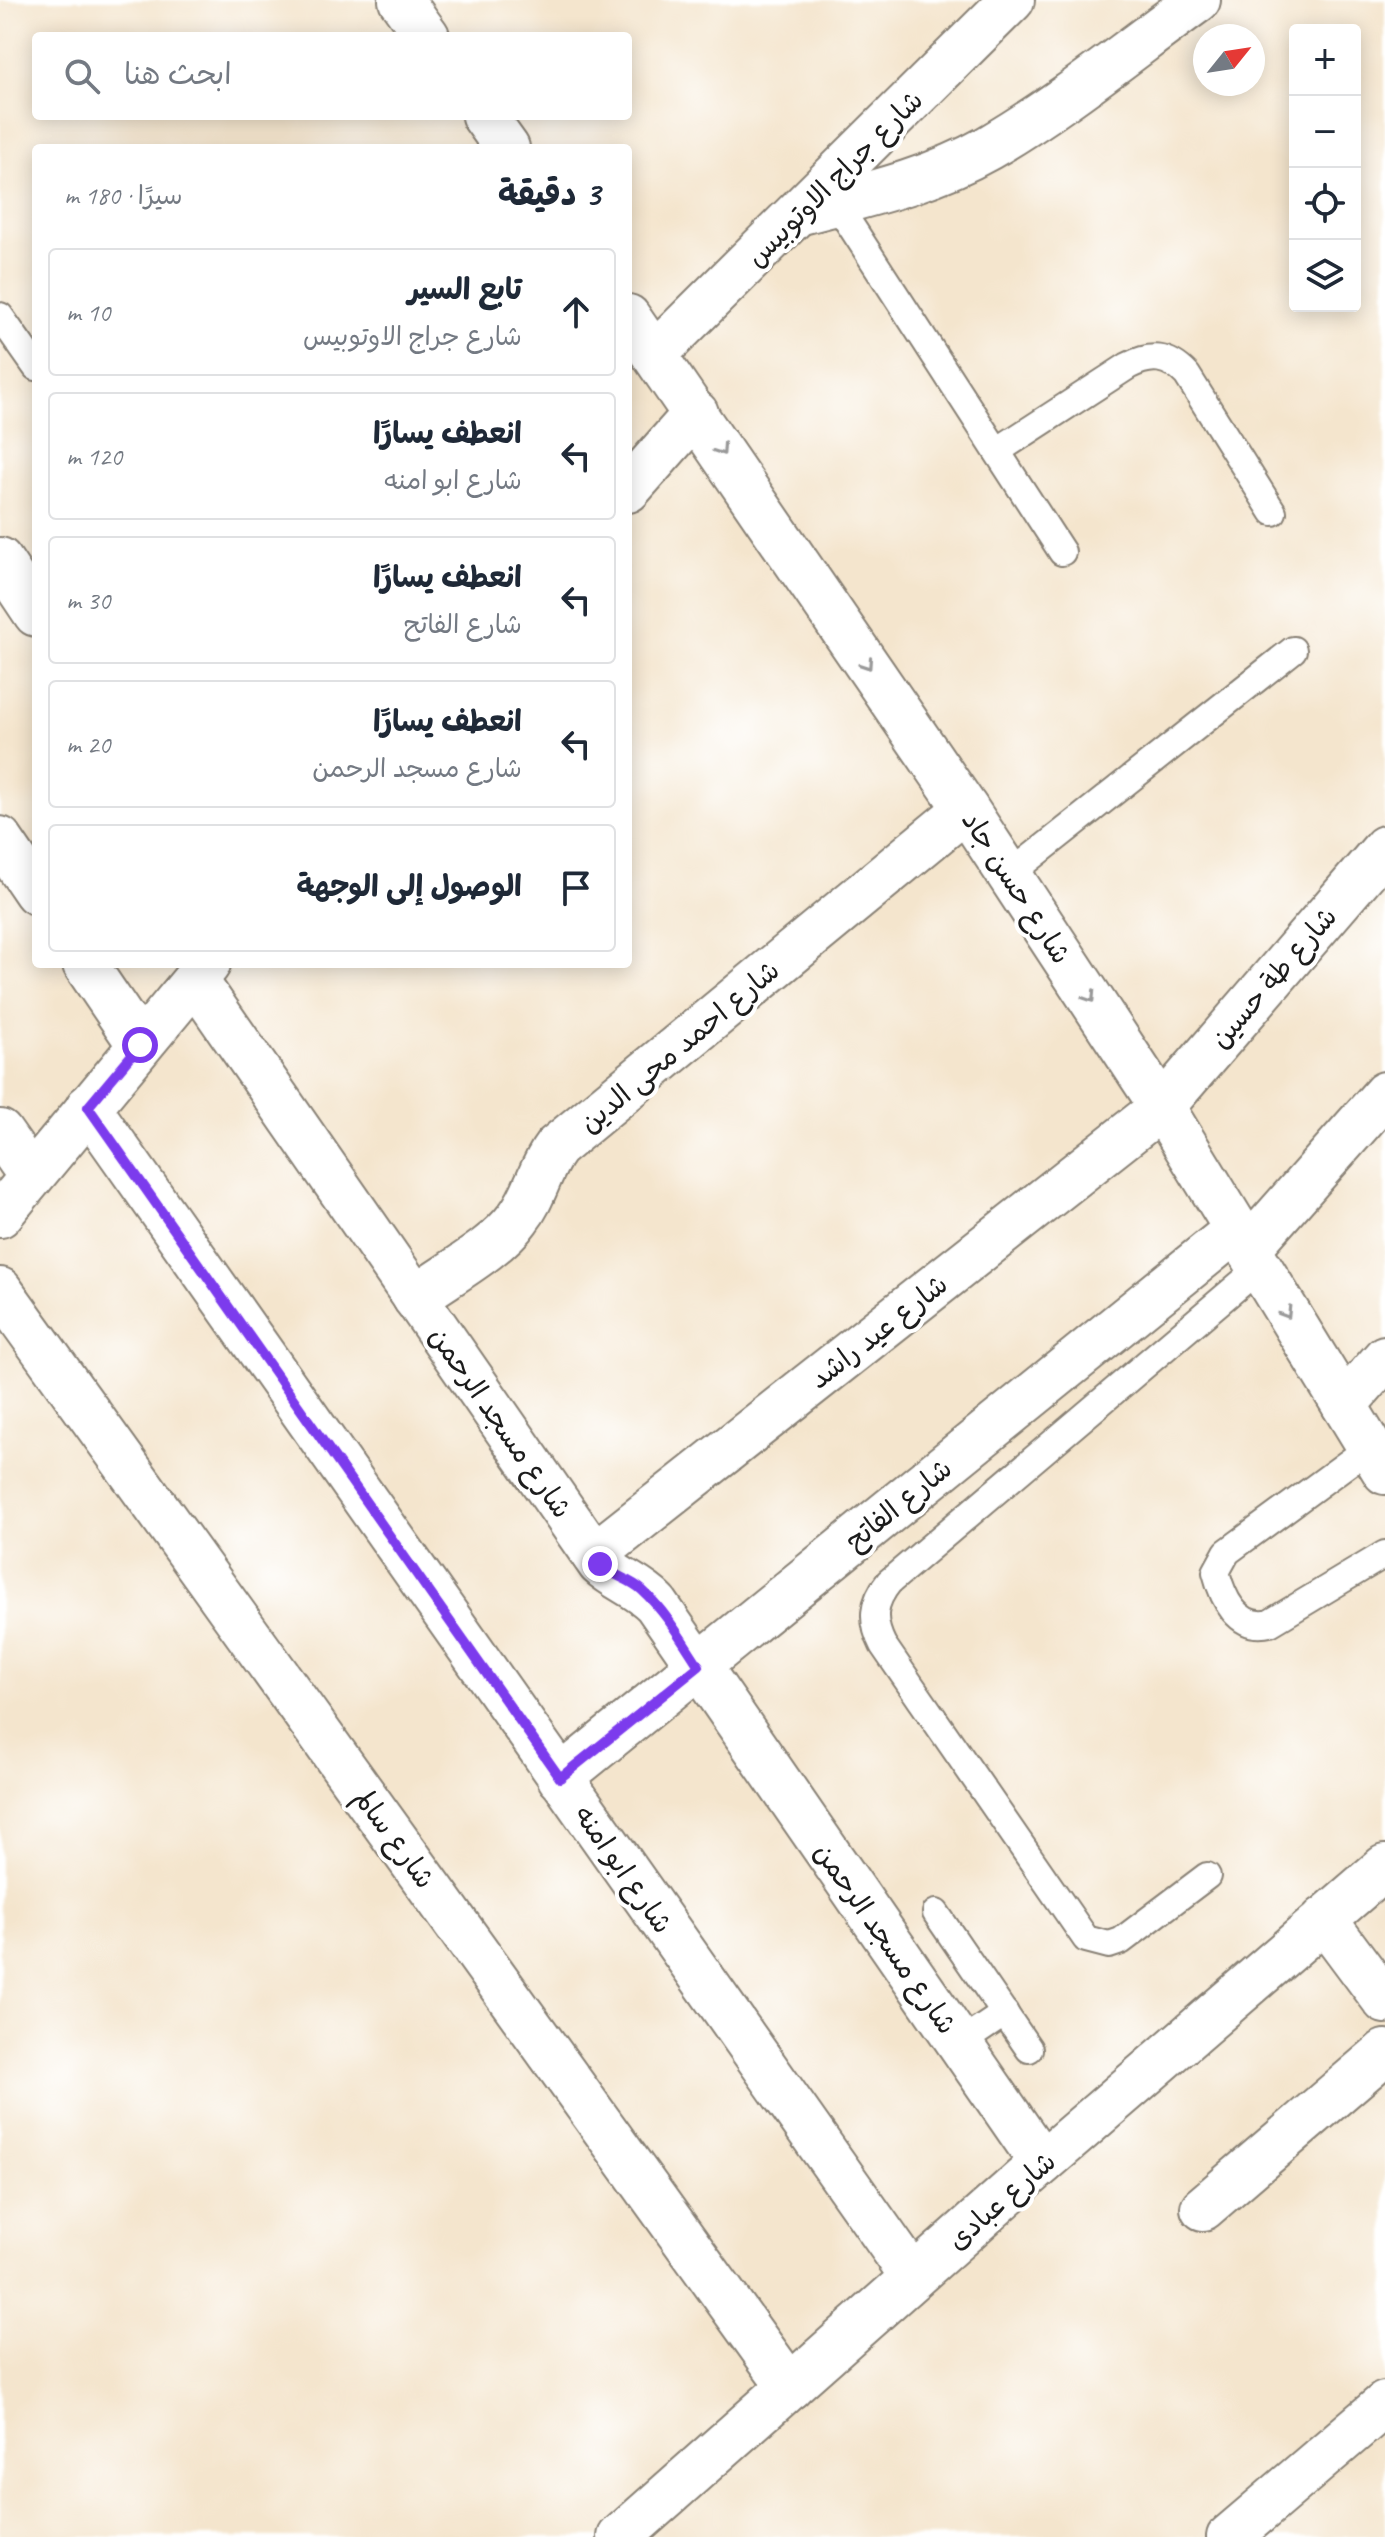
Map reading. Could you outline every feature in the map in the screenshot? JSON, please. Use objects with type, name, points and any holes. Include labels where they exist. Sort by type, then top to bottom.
[{"type":"street","points":[[401,0],[424,32]]},
{"type":"street","name":"شارع جراج الاوتوبيس","points":[[655,354],[817,208],[1012,0]]},
{"type":"street","points":[[817,208],[911,181],[986,149],[1198,0]]},
{"type":"street","points":[[487,120],[504,144]]},
{"type":"street","name":"شارع حسن جاد","points":[[632,322],[966,809],[1162,1107],[1377,1459]]},
{"type":"street","points":[[632,485],[696,413]]},
{"type":"street","points":[[0,560],[32,608]]},
{"type":"street","name":"شارع احمد محى الدين","points":[[415,1298],[504,1234],[518,1219],[543,1163],[556,1147],[966,809]]},
{"type":"street","points":[[0,839],[32,886]]},
{"type":"street","name":"شارع طة حسين","points":[[1162,1107],[1385,848]]},
{"type":"street","points":[[88,968],[140,1045]]},
{"type":"street","points":[[0,1215],[202,972]]},
{"type":"street","name":"شارع مسجد الرحمن","points":[[202,972],[415,1298],[594,1555],[611,1574],[640,1587],[656,1604],[1042,2163]]},
{"type":"street","name":"شارع الفاتح","points":[[560,1778],[699,1666],[1247,1249],[1385,1094]]},
{"type":"street","name":"شارع ابو امنه","points":[[88,1107],[913,2277]]},
{"type":"street","name":"شارع عيد راشد","points":[[594,1555],[1162,1107]]},
{"type":"street","points":[[0,1132],[31,1176]]},
{"type":"street","name":"شارع سالم","points":[[0,1290],[790,2387]]},
{"type":"street","points":[[1344,1405],[1385,1358]]},
{"type":"street","name":"شارع عبادى","points":[[620,2537],[1042,2163],[1385,1867]]},
{"type":"street","points":[[1324,1919],[1385,2001]]},
{"type":"street","points":[[1203,2208],[1385,2052]]},
{"type":"street","points":[[1229,2537],[1385,2404]]},
{"type":"lane","points":[[817,208],[997,451],[1062,552]]},
{"type":"lane","points":[[0,316],[32,361]]},
{"type":"lane","points":[[997,451],[1128,366],[1142,359],[1159,357],[1175,363],[1187,375],[1273,512]]},
{"type":"lane","points":[[1009,875],[1293,650]]},
{"type":"lane","points":[[1207,1876],[1121,1941],[1109,1945],[1086,1939],[883,1645],[875,1629],[874,1612],[878,1596],[889,1582],[1247,1249]]},
{"type":"lane","points":[[1377,1459],[1227,1552],[1216,1572],[1237,1616],[1247,1624],[1259,1626],[1270,1623],[1385,1554]]},
{"type":"lane","points":[[936,1913],[1029,2049]]},
{"type":"lane","points":[[959,2044],[1005,2013]]},
{"type":"route","points":[[140,1045],[88,1107],[560,1778],[699,1666],[656,1604],[640,1587],[611,1574],[600,1564]]}]
